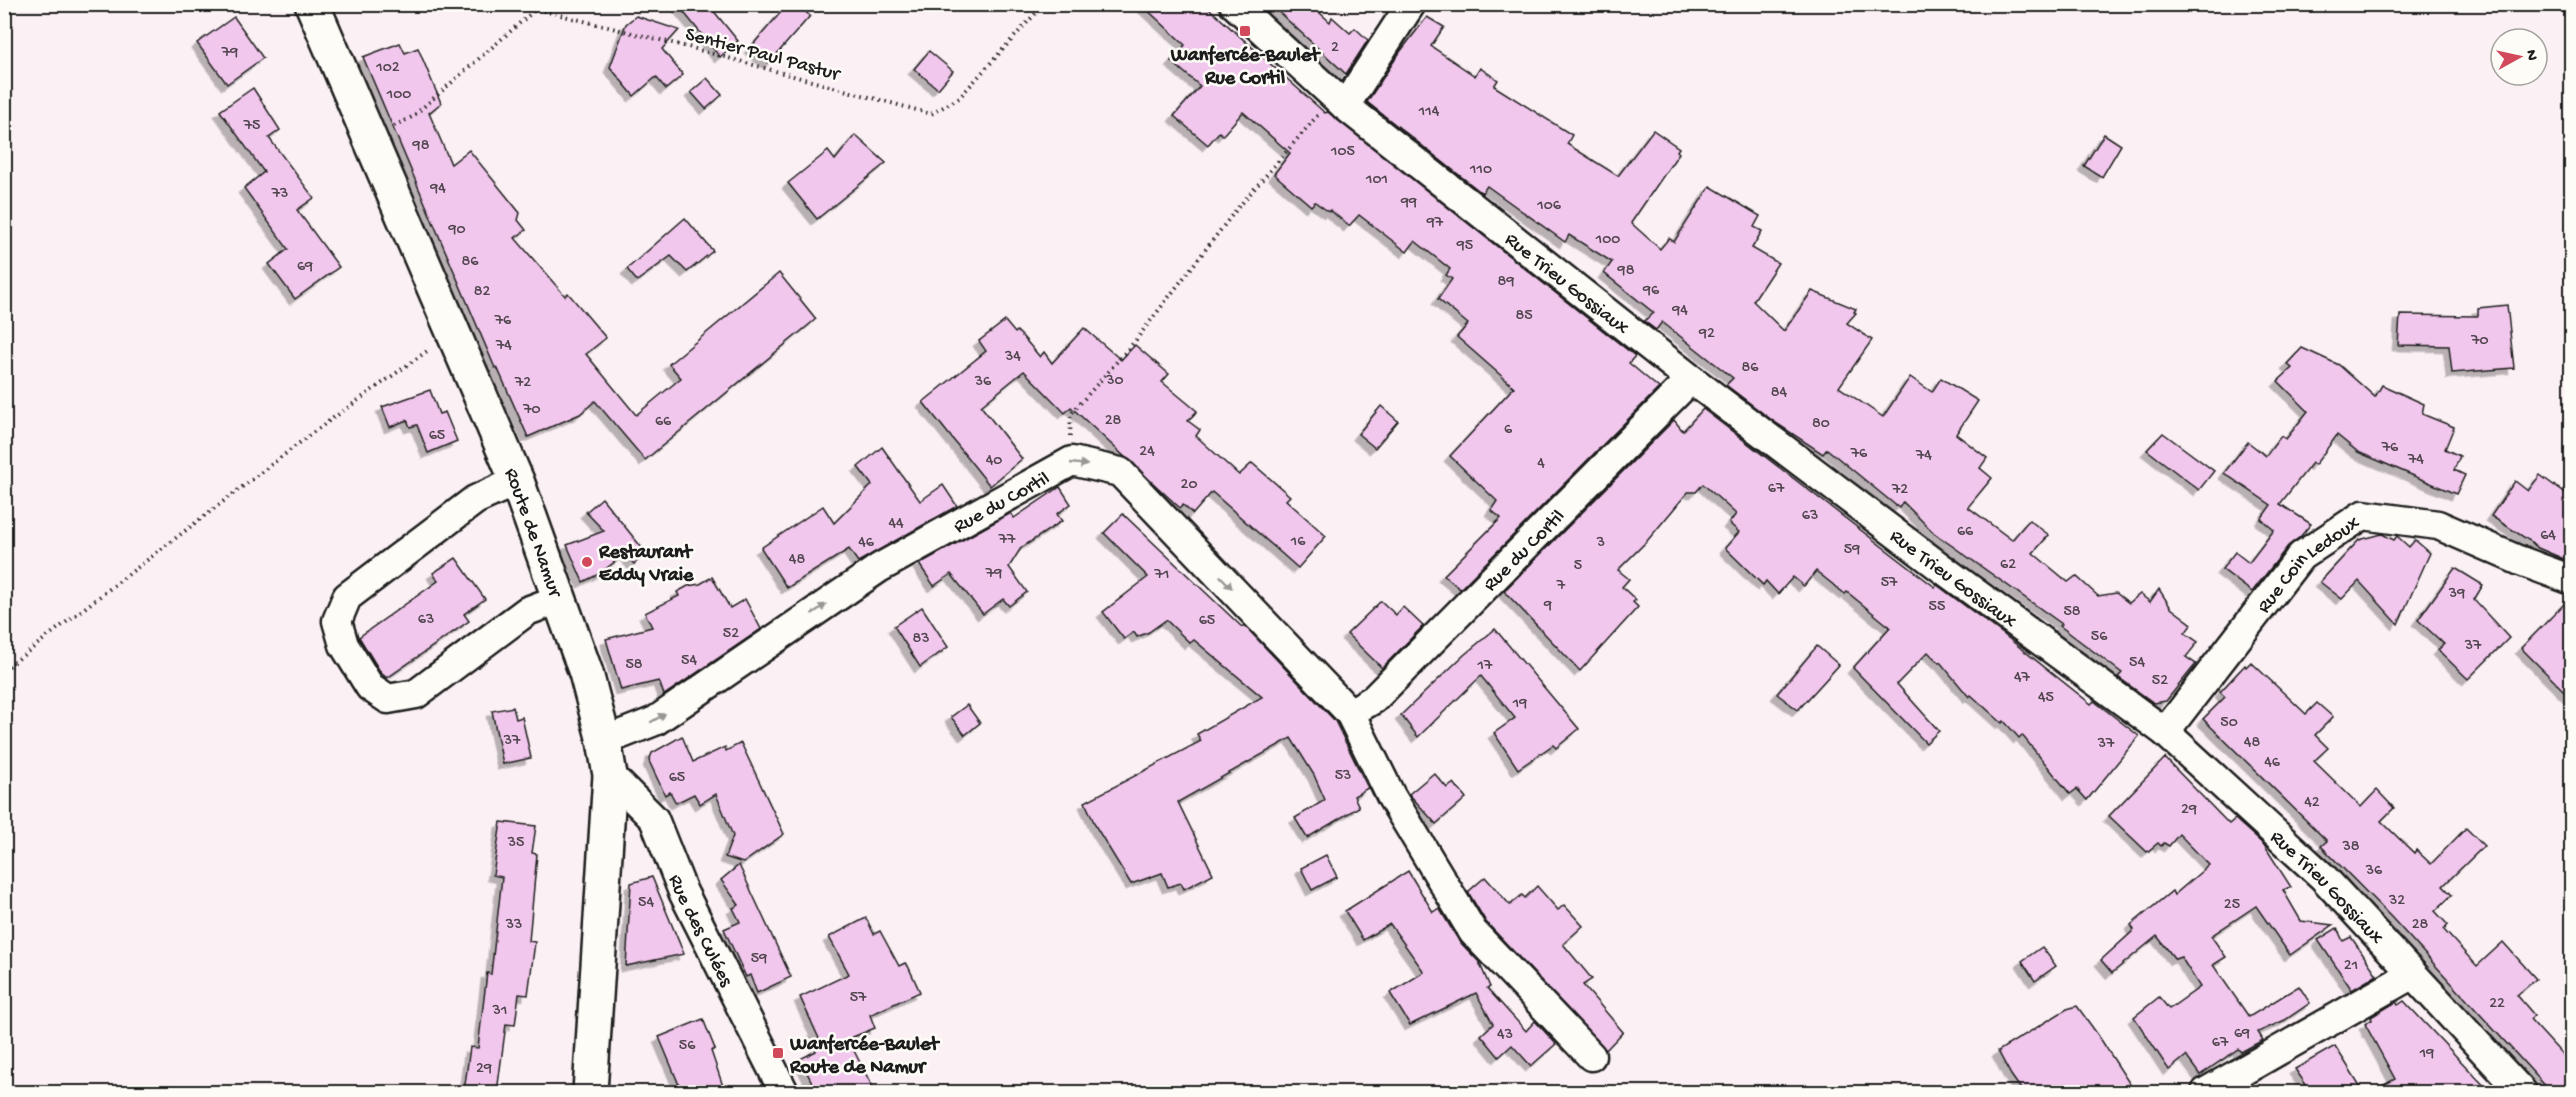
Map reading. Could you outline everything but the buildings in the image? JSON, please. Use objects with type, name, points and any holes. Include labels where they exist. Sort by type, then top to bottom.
[{"type":"main road","name":"Route de Namur","points":[[312,4],[517,482],[586,673],[604,741],[610,775],[590,1092]]},
{"type":"street","name":"Rue Trieu Gossiaux","points":[[1234,4],[1345,106],[1691,379],[2164,732],[2323,877],[2411,975],[2522,1092]]},
{"type":"street","points":[[1345,106],[1411,4]]},
{"type":"street","name":"Rue du Cortil","points":[[1350,713],[1374,699],[1691,379]]},
{"type":"street","name":"Rue du Cortil","points":[[604,741],[655,721],[879,568],[1072,461],[1120,472],[1350,713],[1391,796],[1473,932],[1591,1056]]},
{"type":"street","points":[[517,482],[475,500],[347,597],[337,621],[344,645],[370,687],[388,699],[416,694],[527,611],[559,599]]},
{"type":"street","name":"Rue Coin Ledoux","points":[[2164,732],[2301,556],[2363,515],[2438,525],[2571,580]]},
{"type":"street","name":"Rue des Culées","points":[[610,775],[654,819],[683,892],[784,1092]]},
{"type":"street","points":[[2206,1092],[2411,975]]},
{"type":"path","name":"Sentier Paul Pastur","points":[[369,140],[412,117],[536,9],[692,48],[931,114],[959,98],[1044,4]]},
{"type":"path","points":[[1068,464],[1071,414],[1135,340],[1236,210],[1325,107],[1345,106]]},
{"type":"path","points":[[4,670],[315,431],[453,333]]},
{"type":"place","name":"Wanfercée-Baulet Rue Cortil","points":[[1245,31]]},
{"type":"place","name":"Restaurant Eddy Vraie","points":[[587,562]]},
{"type":"place","name":"Wanfercée-Baulet Route de Namur","points":[[778,1053]]}]
